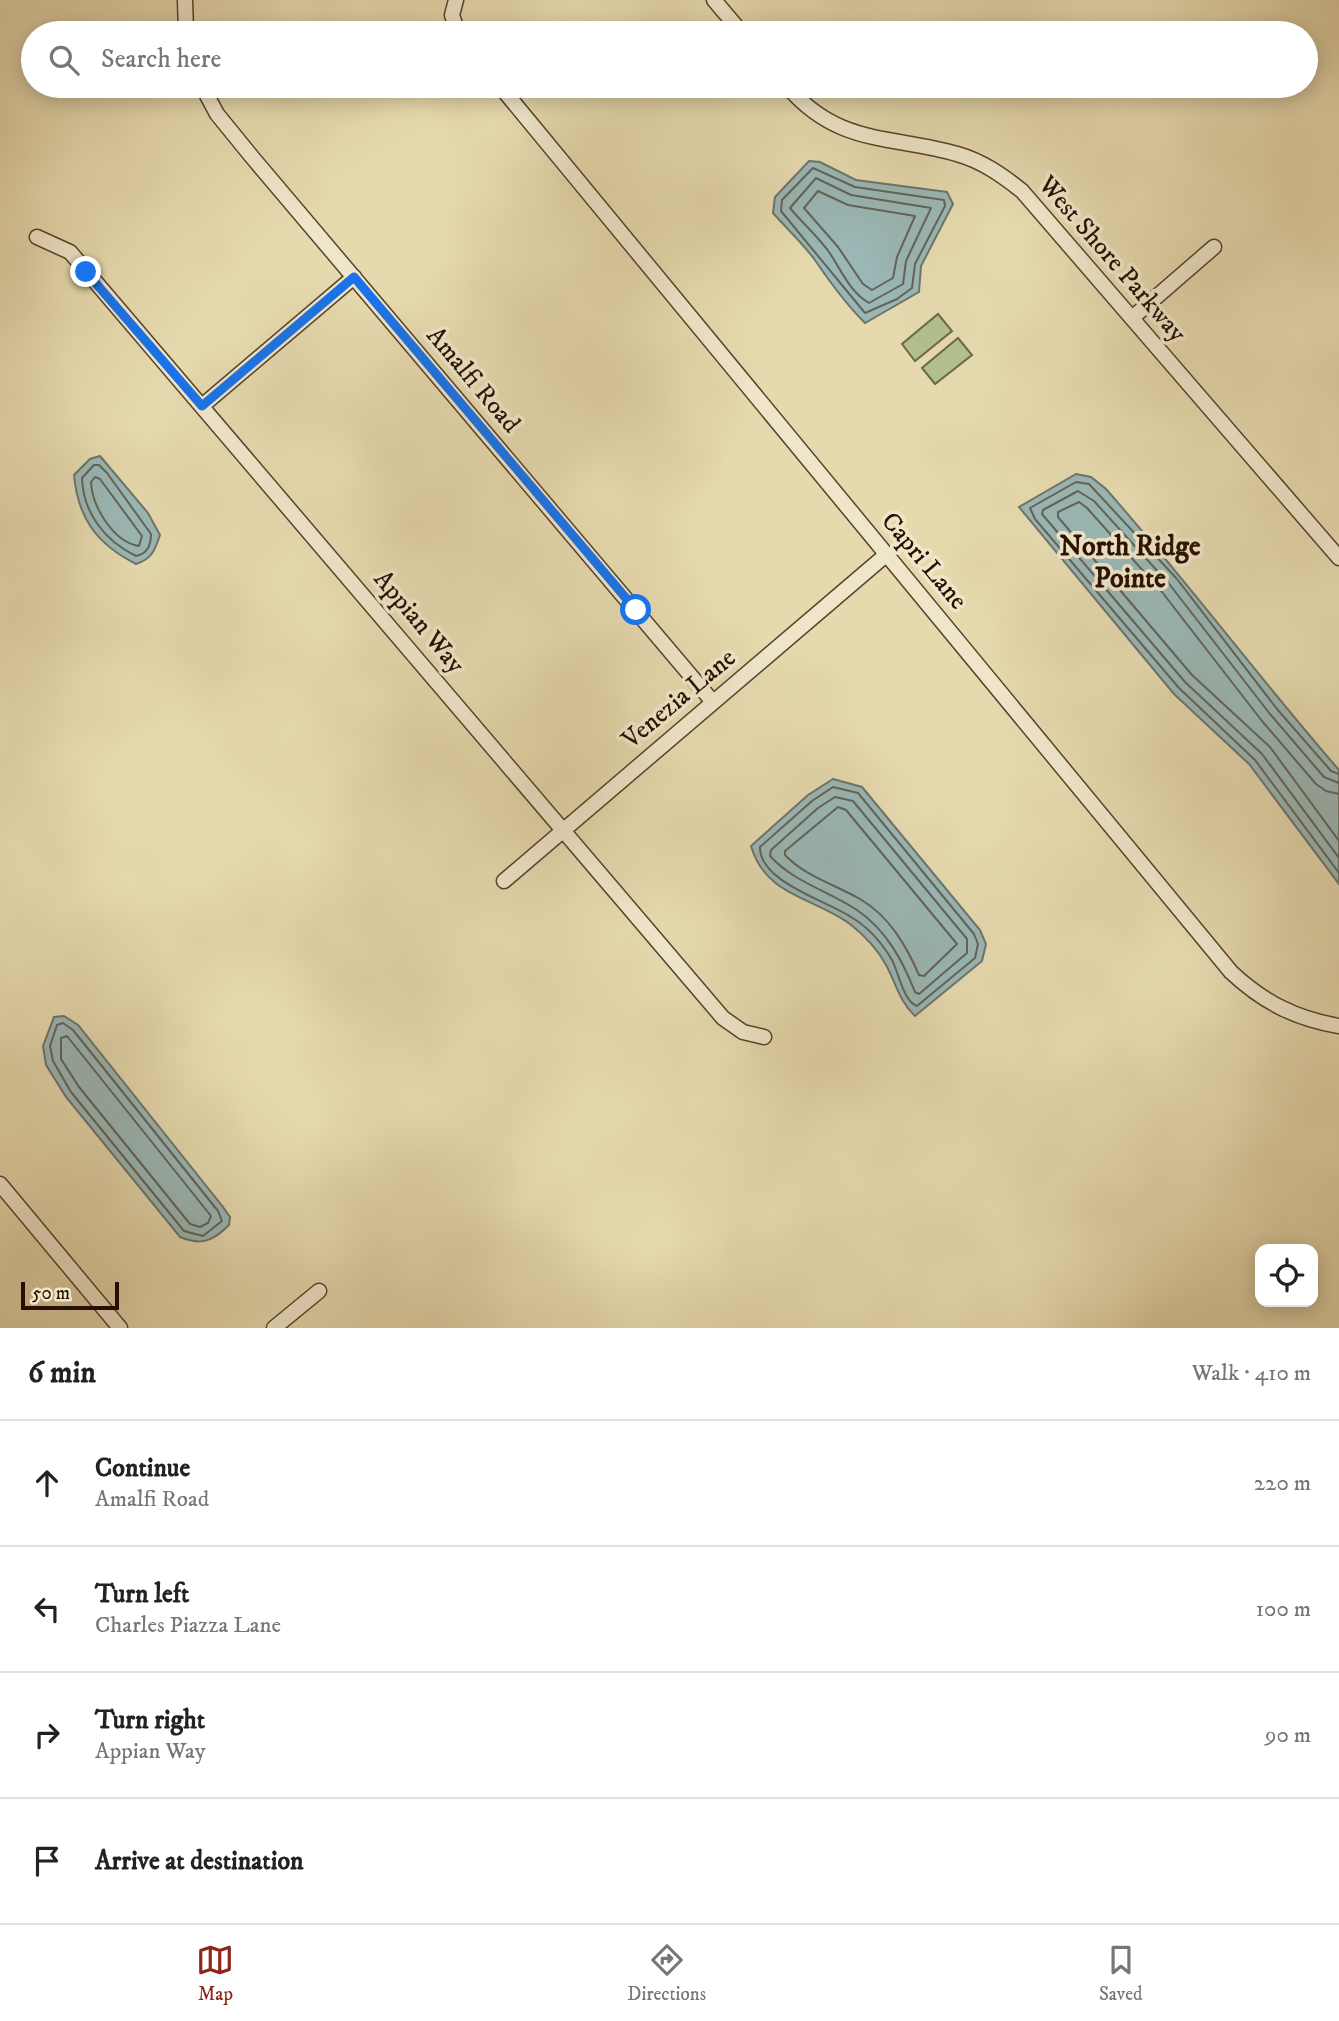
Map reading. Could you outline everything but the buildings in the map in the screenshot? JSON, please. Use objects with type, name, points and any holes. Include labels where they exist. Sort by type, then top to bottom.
[{"type":"street","points":[[185,0],[186,21]]},
{"type":"street","points":[[454,21],[452,15],[456,0]]},
{"type":"street","points":[[714,0],[732,21]]},
{"type":"street","name":"Amalfi Road","points":[[209,98],[227,127],[713,702]]},
{"type":"street","name":"Capri Lane","points":[[510,98],[1231,972],[1276,1007],[1308,1020],[1339,1026]]},
{"type":"street","name":"West Shore Parkway","points":[[800,98],[814,111],[852,132],[959,155],[998,173],[1031,200],[1339,558]]},
{"type":"street","name":"Appian Way","points":[[37,237],[70,252],[723,1018],[743,1032],[764,1037]]},
{"type":"street","points":[[1132,318],[1214,247]]},
{"type":"street","points":[[202,406],[354,277]]},
{"type":"street","name":"Venezia Lane","points":[[504,881],[887,555]]},
{"type":"street","points":[[0,1184],[120,1328]]},
{"type":"street","points":[[274,1328],[319,1291]]},
{"type":"green space","points":[[938,314],[952,331],[915,361],[902,344]]},
{"type":"green space","points":[[958,338],[972,355],[935,384],[922,368]]},
{"type":"water","points":[[809,161],[820,162],[856,180],[947,192],[953,204],[921,266],[919,292],[865,323],[839,294],[807,250],[773,213],[775,197]]},
{"type":"water","points":[[100,456],[148,513],[160,535],[152,553],[136,564],[100,539],[80,505],[74,475],[90,459]]},
{"type":"water","points":[[1076,474],[1091,477],[1106,489],[1339,770],[1339,884],[1249,764],[1174,694],[1019,507]]},
{"type":"water","points":[[833,779],[862,787],[980,930],[986,944],[982,961],[915,1016],[901,998],[882,959],[865,937],[836,915],[779,886],[758,863],[751,846],[808,795]]},
{"type":"water","points":[[64,1016],[78,1025],[223,1207],[230,1217],[229,1225],[218,1235],[201,1241],[180,1237],[66,1097],[46,1065],[43,1046],[54,1017]]},
{"type":"district","name":"North Ridge Pointe","points":[[1130,562]]},
{"type":"route","points":[[86,272],[202,406],[354,277],[636,610]]}]
